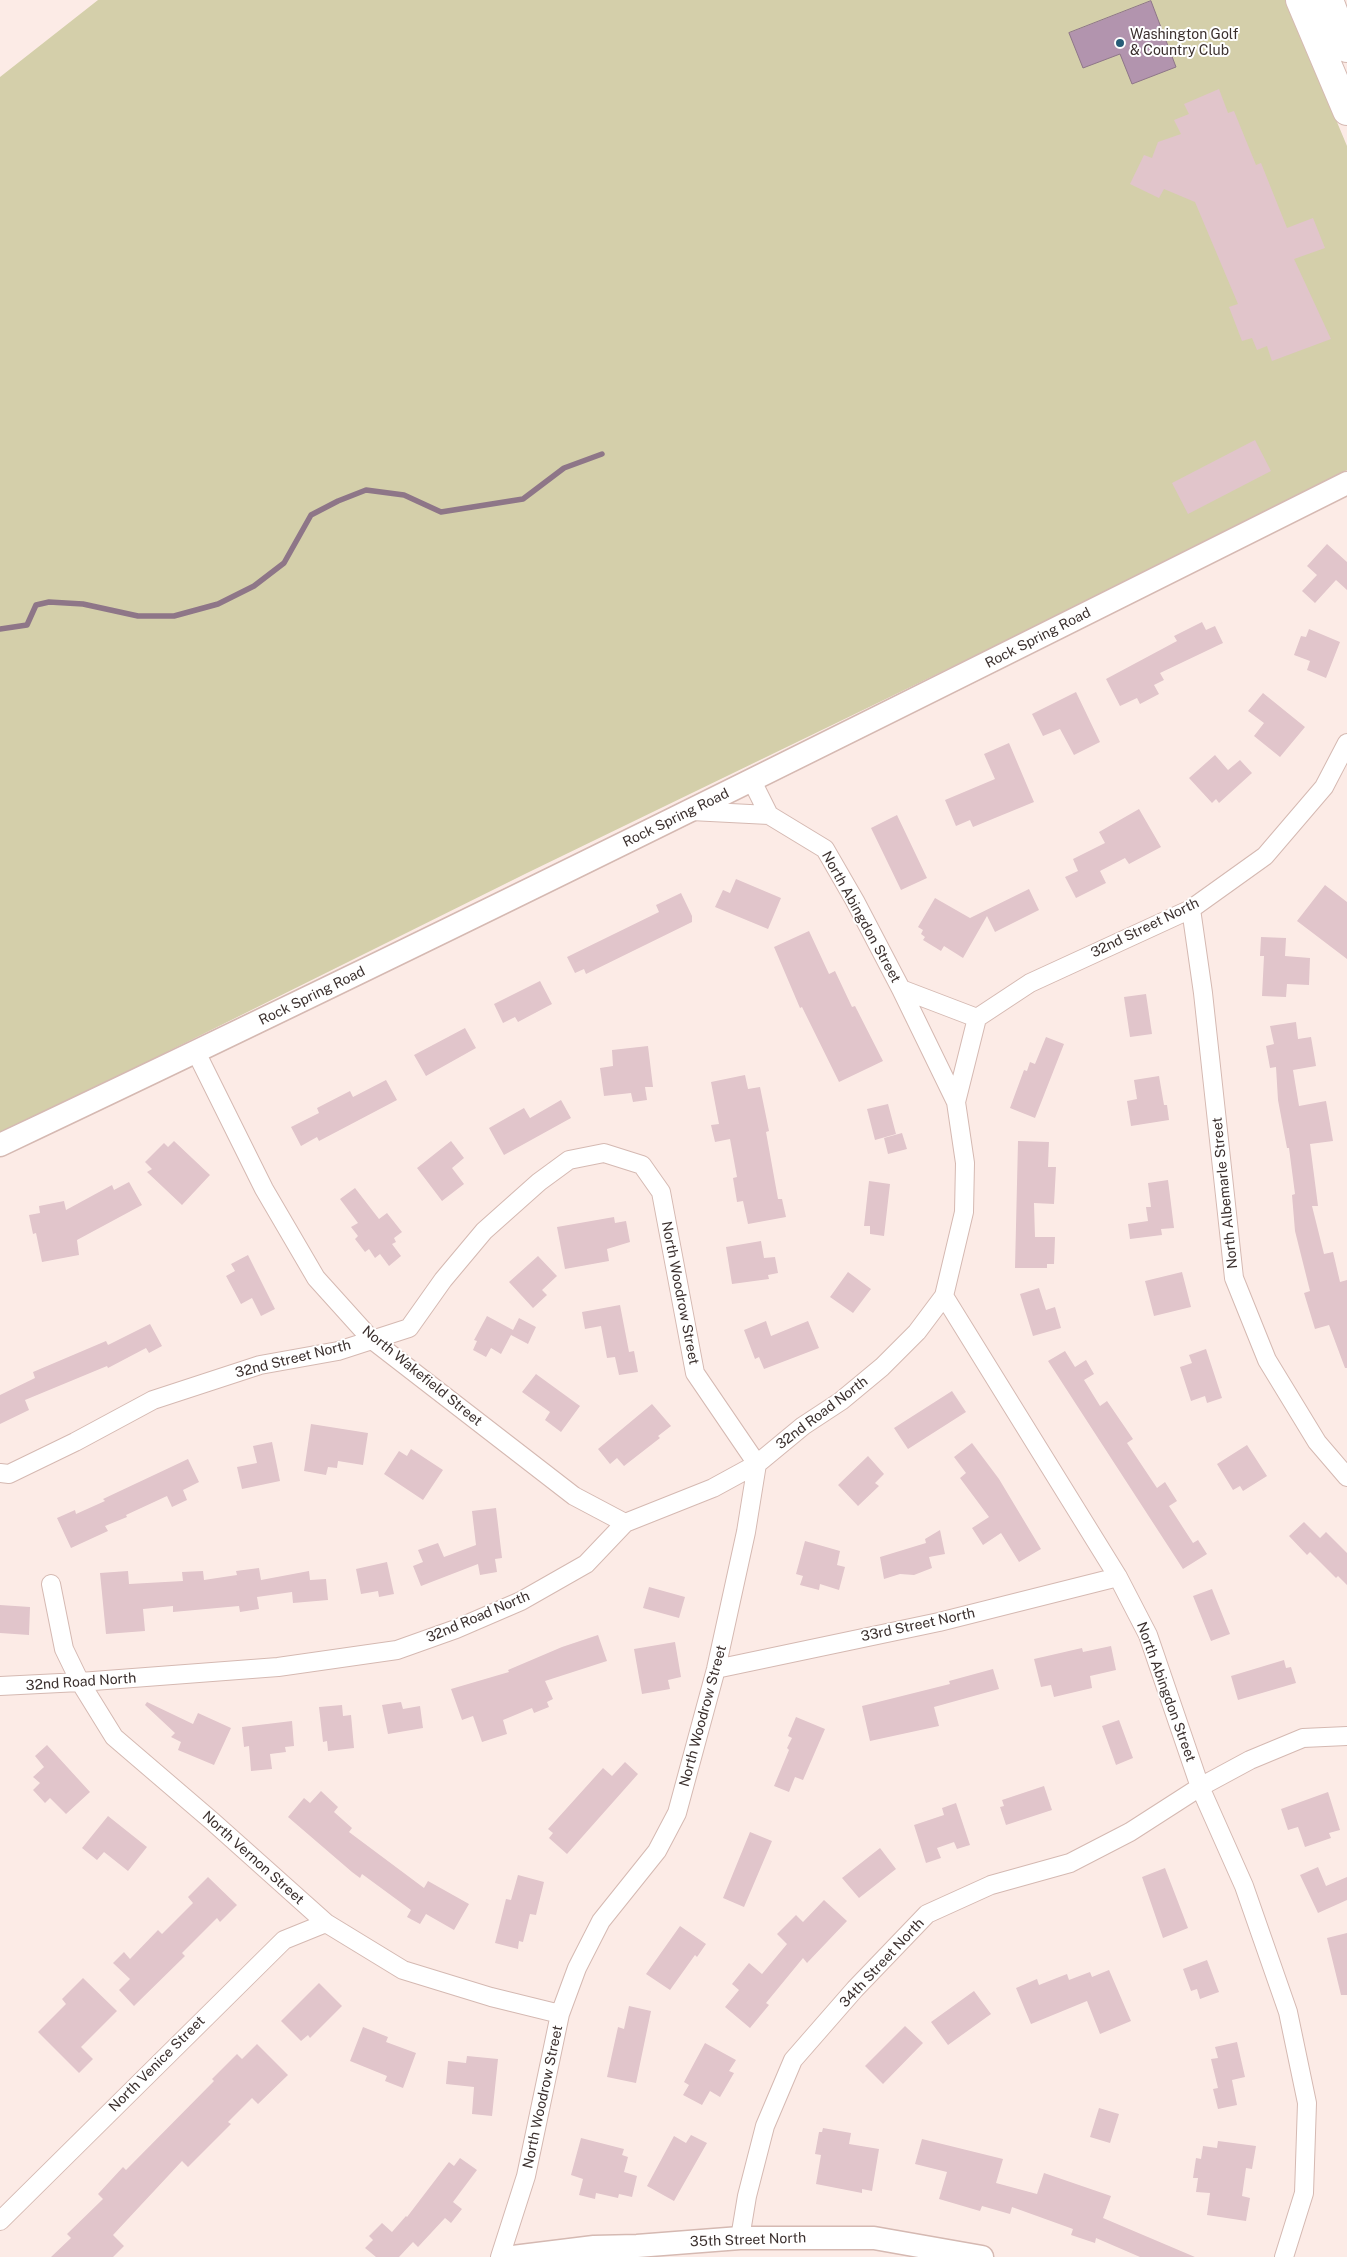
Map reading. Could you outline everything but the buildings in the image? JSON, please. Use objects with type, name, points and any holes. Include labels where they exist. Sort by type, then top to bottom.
[{"type":"main road","points":[[1300,0],[1347,111]]},
{"type":"main road","points":[[1329,0],[1347,48]]},
{"type":"street","name":"Rock Spring Road","points":[[0,1145],[196,1052],[691,811],[1347,483]]},
{"type":"street","name":"32nd Street North","points":[[977,1018],[1030,983],[1191,909],[1265,856],[1324,787],[1347,743]]},
{"type":"street","points":[[752,781],[769,815]]},
{"type":"street","name":"North Abingdon Street","points":[[691,811],[769,815],[824,849],[855,901],[901,989],[956,1102],[965,1163],[964,1212],[944,1296],[1118,1577],[1148,1635],[1200,1787],[1244,1886],[1288,2012],[1307,2103],[1304,2193],[1284,2257]]},
{"type":"street","name":"North Albemarle Street","points":[[1191,909],[1203,993],[1234,1278],[1267,1360],[1317,1442],[1347,1477]]},
{"type":"street","name":"North Abingdon Street","points":[[901,989],[977,1018],[956,1102]]},
{"type":"street","name":"North Wakefield Street","points":[[196,1052],[264,1189],[316,1278],[371,1339],[574,1496],[625,1523]]},
{"type":"street","name":"32nd Street North","points":[[4,1474],[75,1442],[153,1400],[260,1365],[338,1351],[409,1328],[443,1280],[484,1231],[539,1182],[569,1160],[604,1153],[642,1165]]},
{"type":"street","name":"North Woodrow Street","points":[[500,2257],[526,2176],[560,2014],[577,1968],[601,1921],[657,1851],[677,1813],[716,1669],[746,1532],[757,1464],[695,1373],[661,1192],[642,1165]]},
{"type":"street","name":"32nd Road North","points":[[0,1686],[80,1682],[278,1666],[397,1650],[456,1629],[521,1602],[586,1564],[625,1523],[713,1488],[757,1464],[803,1426],[841,1401],[882,1367],[917,1332],[944,1296]]},
{"type":"street","name":"33rd Street North","points":[[716,1669],[939,1622],[1118,1577]]},
{"type":"street","name":"North Vernon Street","points":[[51,1584],[64,1649],[80,1682],[114,1737],[326,1924],[403,1970],[491,1997],[560,2014]]},
{"type":"street","name":"34th Street North","points":[[740,2238],[747,2196],[765,2126],[793,2060],[855,1989],[927,1914],[991,1885],[1070,1863],[1130,1832],[1200,1787],[1250,1760],[1303,1738],[1347,1736]]},
{"type":"street","name":"North Venice Street","points":[[0,2221],[284,1940],[326,1924]]},
{"type":"street","name":"35th Street North","points":[[513,2257],[594,2247],[740,2238],[874,2238],[982,2257]]},
{"type":"shaded area","points":[[98,0],[1286,0],[1347,146],[1347,470],[1224,535],[527,873],[0,1135],[0,77]]},
{"type":"shaded area","name":"Washington Golf & Country Club","points":[[1151,1],[1176,67],[1132,84],[1120,54],[1083,68],[1069,33]]},
{"type":"waterway","points":[[0,629],[27,625],[36,605],[49,602],[83,604],[138,616],[174,616],[218,604],[254,586],[284,563],[311,515],[338,501],[366,490],[404,495],[441,512],[523,499],[564,468],[602,454]]},
{"type":"place","name":"Washington Golf & Country Club","points":[[1120,43]]}]
